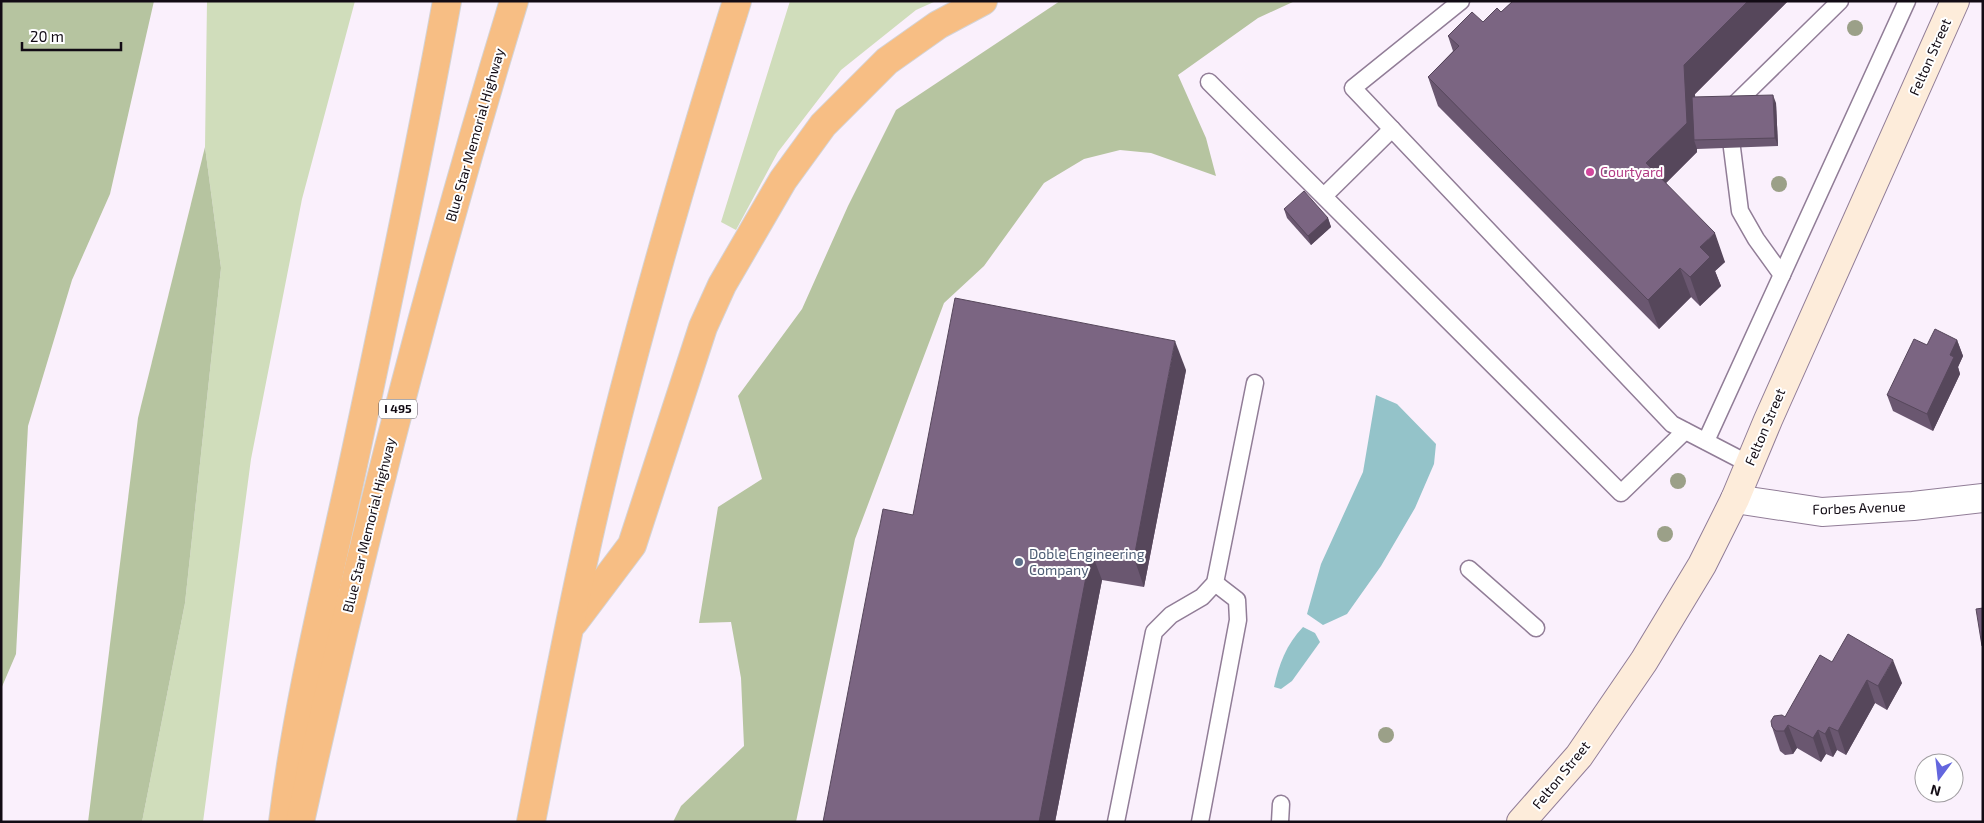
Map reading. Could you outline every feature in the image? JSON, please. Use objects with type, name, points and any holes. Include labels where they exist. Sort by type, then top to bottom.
[{"type":"highway","points":[[283,822],[292,752],[309,660],[386,305],[447,1]]},
{"type":"highway","name":"Blue Star Memorial Highway","points":[[300,822],[338,650],[408,371],[514,1]]},
{"type":"highway","points":[[531,822],[568,629],[623,398],[690,157],[737,1]]},
{"type":"highway","points":[[568,629],[632,545],[703,327],[722,285],[783,180],[823,125],[887,61],[938,25],[983,1]]},
{"type":"street","name":"Felton Street","points":[[1521,822],[1579,756],[1644,661],[1702,565],[1735,499],[1955,1]]},
{"type":"street","name":"Forbes Avenue","points":[[1735,499],[1822,512],[1913,506],[1983,498]]},
{"type":"lane","points":[[1461,1],[1353,88],[1672,424],[1749,464]]},
{"type":"lane","points":[[1736,103],[1840,1]]},
{"type":"lane","points":[[1706,441],[1907,1]]},
{"type":"lane","points":[[1209,82],[1621,493],[1685,431]]},
{"type":"lane","points":[[1324,196],[1392,129]]},
{"type":"lane","points":[[1732,148],[1740,211],[1756,239],[1782,275]]},
{"type":"lane","points":[[1116,822],[1154,632],[1171,615],[1202,597],[1215,583],[1255,383]]},
{"type":"lane","points":[[1469,569],[1536,628]]},
{"type":"lane","points":[[1200,822],[1238,620],[1237,600],[1215,583]]},
{"type":"lane","points":[[1280,822],[1281,804]]},
{"type":"green space","points":[[1,1],[154,1],[110,194],[72,280],[28,426],[16,654],[1,689]]},
{"type":"green space","points":[[207,1],[355,1],[302,199],[251,459],[203,822],[142,822],[185,603],[221,268],[205,147]]},
{"type":"green space","points":[[790,1],[936,1],[916,10],[841,70],[778,152],[736,230],[721,222]]},
{"type":"green space","points":[[1060,1],[1295,1],[1258,18],[1178,75],[1206,138],[1216,176],[1151,153],[1120,150],[1084,159],[1044,183],[984,266],[944,303],[855,539],[796,822],[673,822],[681,806],[744,746],[741,678],[731,622],[699,623],[718,507],[762,479],[738,396],[802,309],[848,206],[896,110]]},
{"type":"green space","points":[[205,147],[221,268],[185,603],[142,822],[88,822],[138,418]]},
{"type":"water","points":[[1376,395],[1397,404],[1436,444],[1434,464],[1415,508],[1381,566],[1347,614],[1323,625],[1307,614],[1321,564],[1363,472]]},
{"type":"water","points":[[1303,627],[1315,633],[1320,642],[1292,681],[1281,689],[1274,687],[1284,655]]},
{"type":"building","name":"Courtyard","points":[[1513,1],[1748,1],[1684,65],[1687,123],[1646,163],[1715,233],[1700,247],[1710,257],[1690,277],[1680,268],[1648,300],[1428,77],[1459,46],[1448,36],[1472,12],[1483,22],[1497,8],[1501,12]]},
{"type":"building","points":[[1773,95],[1775,138],[1694,140],[1692,97]]},
{"type":"building","points":[[1304,191],[1328,218],[1308,236],[1284,209]]},
{"type":"building","name":"Doble Engineering Company","points":[[955,298],[1175,341],[1134,558],[1091,551],[1039,822],[823,822],[883,509],[913,515]]},
{"type":"building","points":[[1935,329],[1957,340],[1950,355],[1954,357],[1927,414],[1887,395],[1914,339],[1927,345]]},
{"type":"building","points":[[1983,608],[1983,646],[1982,646],[1976,609]]},
{"type":"building","points":[[1848,634],[1893,660],[1878,686],[1867,680],[1838,731],[1829,727],[1825,734],[1818,730],[1813,738],[1788,725],[1784,731],[1776,731],[1772,727],[1771,721],[1774,716],[1782,715],[1785,717],[1820,655],[1832,662]]},
{"type":"place","name":"Courtyard","points":[[1590,172]]},
{"type":"place","name":"Doble Engineering Company","points":[[1019,562]]}]
